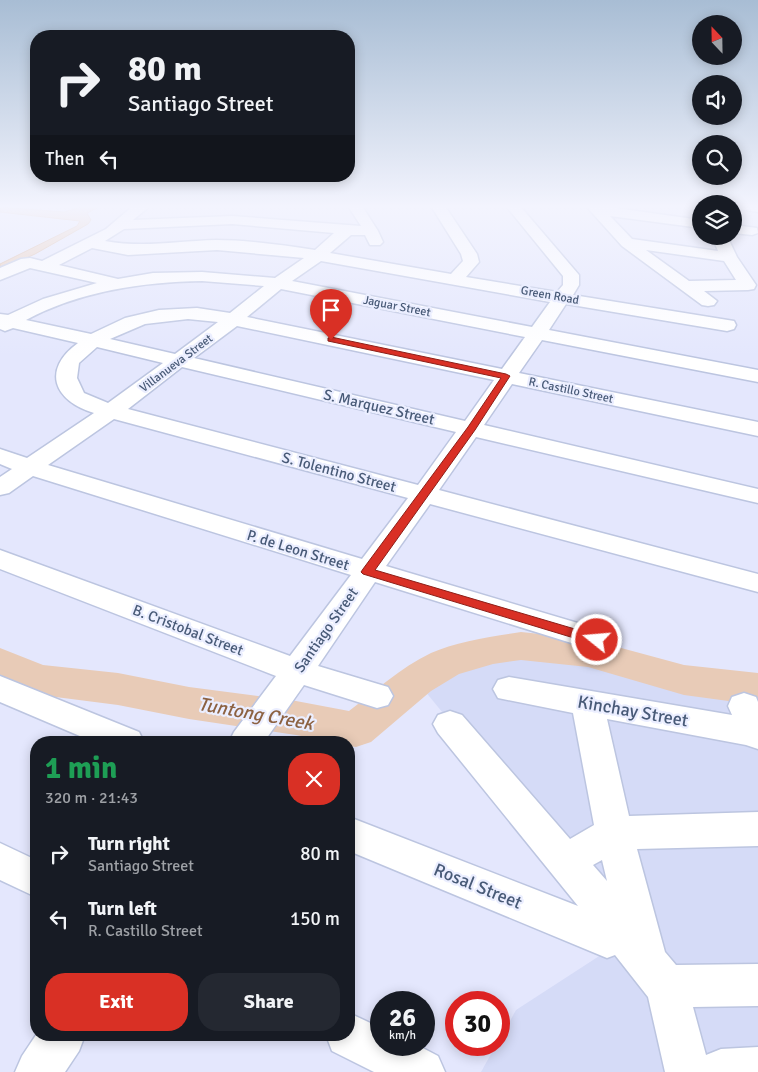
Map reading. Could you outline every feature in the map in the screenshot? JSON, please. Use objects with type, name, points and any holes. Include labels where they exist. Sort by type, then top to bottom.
[{"type":"street","points":[[44,266],[64,256]]},
{"type":"street","name":"Villanueva Street","points":[[0,488],[112,411],[234,319],[313,256]]},
{"type":"street","name":"Green Road","points":[[327,256],[668,317],[727,325]]},
{"type":"street","points":[[369,264],[376,256]]},
{"type":"street","points":[[456,278],[471,262],[470,256]]},
{"type":"street","name":"Santiago Street","points":[[260,723],[471,428],[570,285],[571,276],[554,256]]},
{"type":"street","points":[[645,256],[708,301]]},
{"type":"street","points":[[686,286],[748,286],[729,257],[722,256]]},
{"type":"street","points":[[0,275],[26,263],[117,282]]},
{"type":"street","name":"Jaguar Street","points":[[3,323],[49,303],[117,282],[162,276],[211,276],[278,283],[758,376]]},
{"type":"street","name":"R. Castillo Street","points":[[93,340],[129,323],[167,314],[207,314],[758,429]]},
{"type":"street","name":"S. Marquez Street","points":[[3,323],[93,340],[758,496]]},
{"type":"street","name":"S. Tolentino Street","points":[[93,340],[70,361],[67,380],[74,395],[90,404],[758,583]]},
{"type":"street","name":"P. de Leon Street","points":[[0,456],[28,467],[367,572],[597,640]]},
{"type":"street","name":"B. Cristobal Street","points":[[0,559],[296,671],[377,696]]},
{"type":"street","points":[[0,688],[113,736]]},
{"type":"street","name":"Kinchay Street","points":[[509,690],[587,703],[753,725]]},
{"type":"street","points":[[587,703],[614,833],[658,977],[669,1001],[688,1072]]},
{"type":"street","points":[[450,724],[658,977],[677,986],[758,985]]},
{"type":"street","points":[[564,862],[614,833],[758,829]]},
{"type":"street","name":"Rosal Street","points":[[355,836],[607,938]]},
{"type":"street","points":[[0,861],[30,876]]},
{"type":"street","points":[[355,1038],[422,1072]]},
{"type":"street","points":[[38,1072],[59,1041]]},
{"type":"street","points":[[721,1072],[758,1070]]},
{"type":"shaded area","points":[[16,256],[31,256],[0,270],[0,264]]},
{"type":"shaded area","points":[[497,653],[566,656],[668,681],[758,695],[758,1072],[481,1072],[490,1056],[510,1056],[510,1021],[516,1010],[627,938],[420,685],[446,667]]},
{"type":"waterway","name":"Tuntong Creek","points":[[0,663],[5,667],[40,680],[118,689],[189,703],[296,718],[356,730],[417,680],[446,663],[493,650],[521,646],[588,653],[684,680],[758,689]]},
{"type":"route","points":[[331,340],[506,376],[471,428],[367,572],[597,640]]}]
